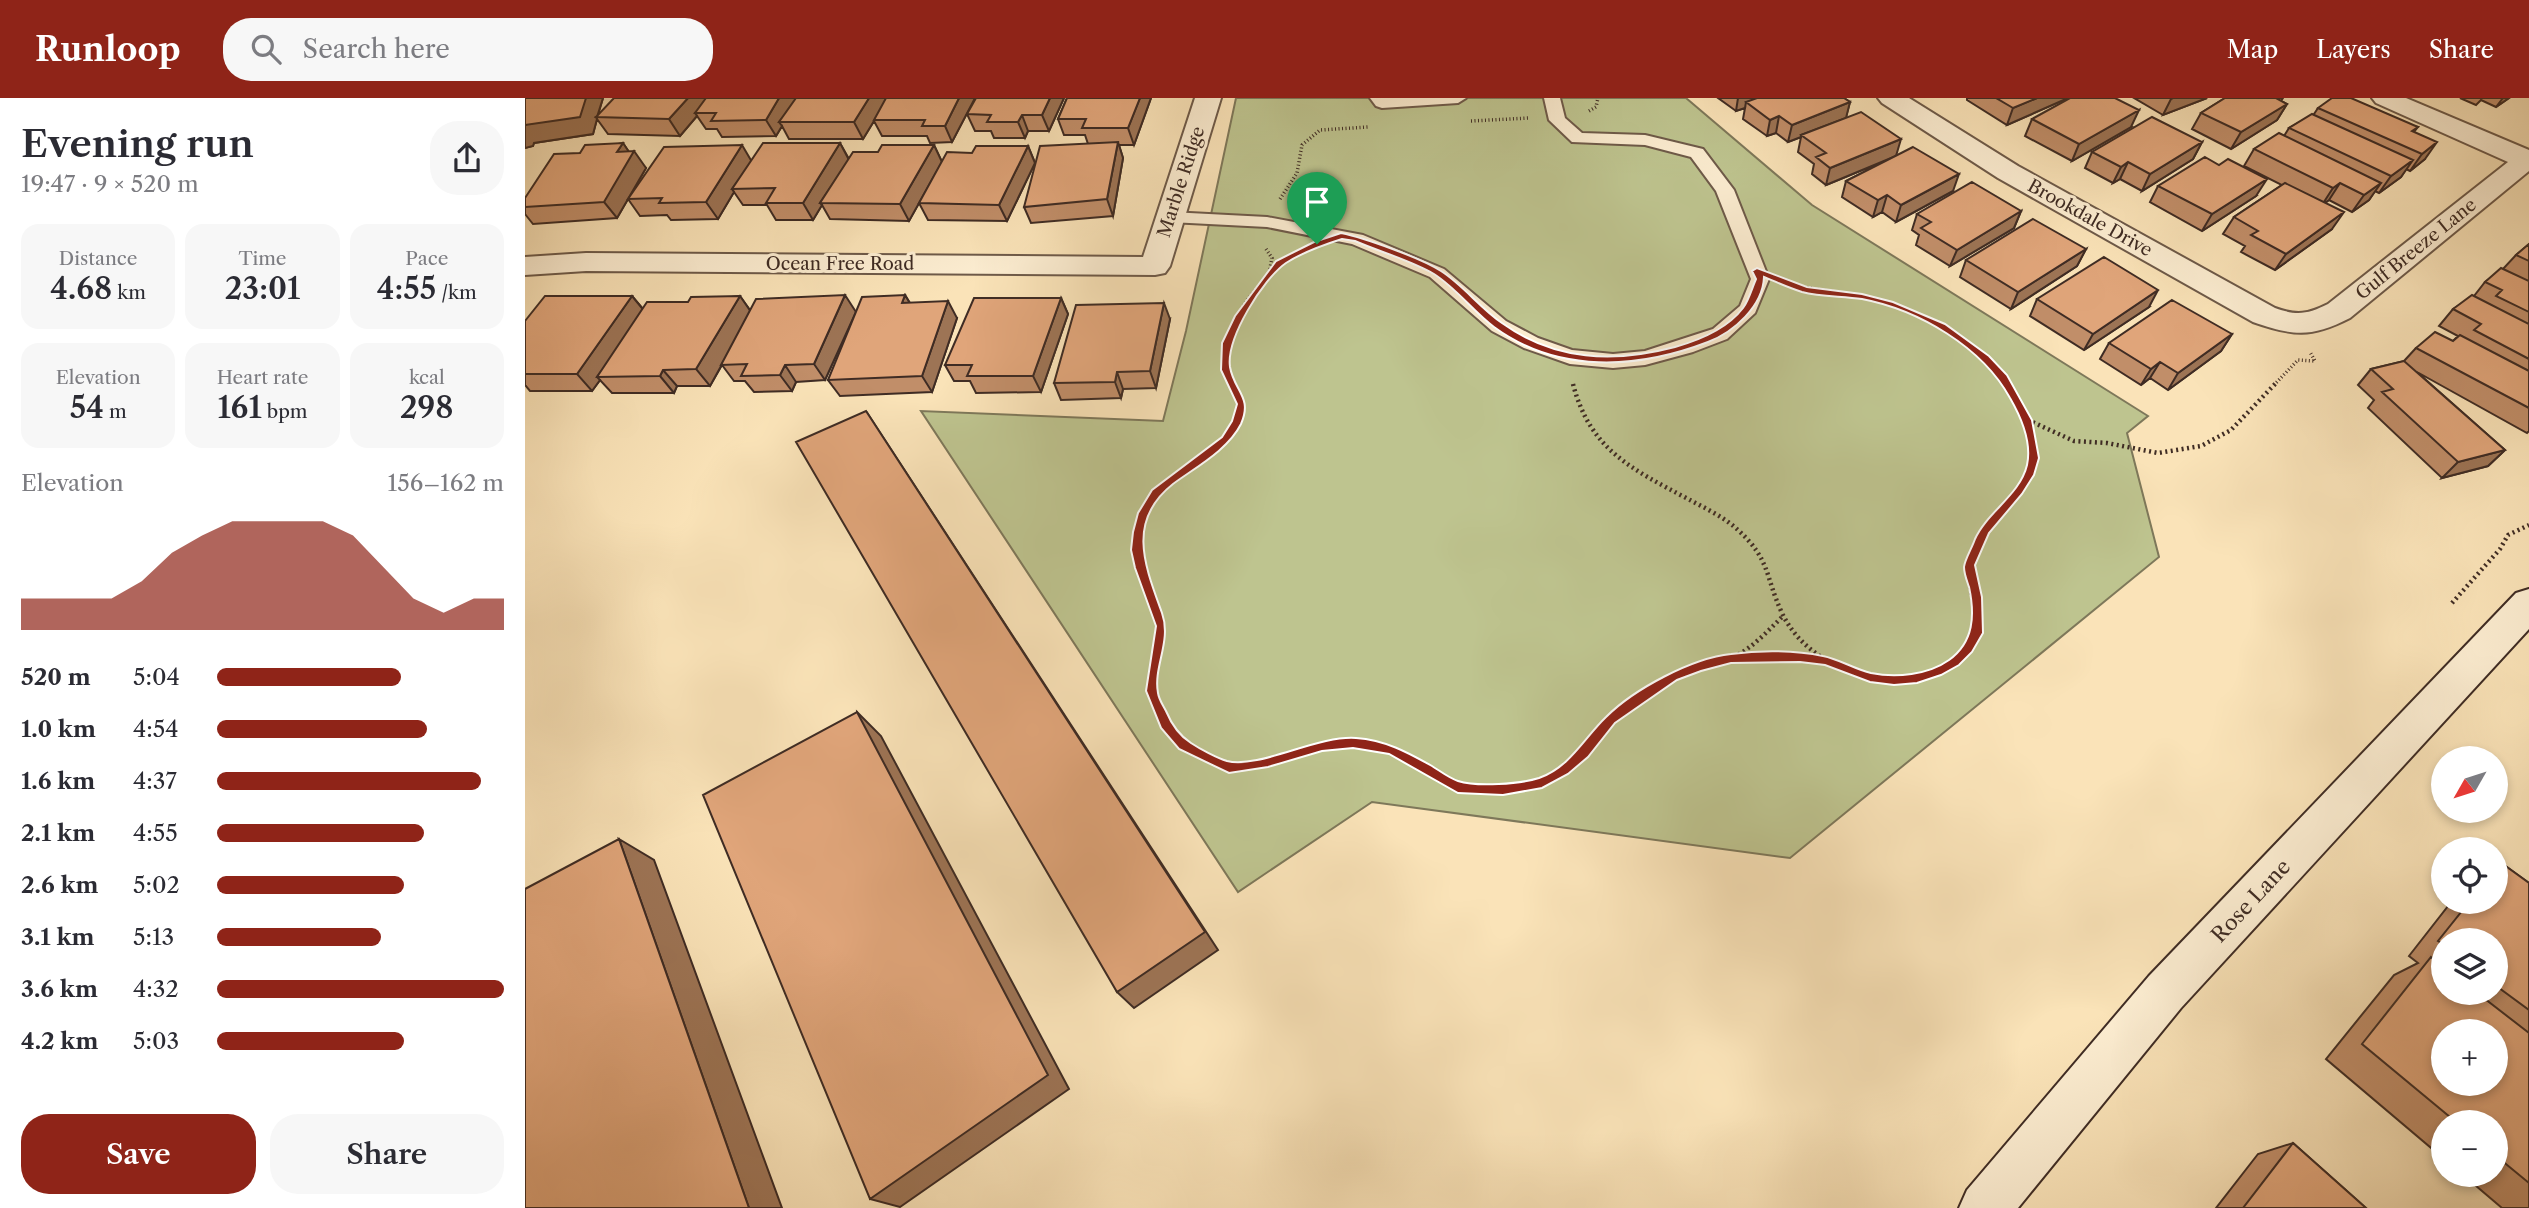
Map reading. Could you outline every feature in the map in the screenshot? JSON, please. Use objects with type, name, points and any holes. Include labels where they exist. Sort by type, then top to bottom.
[{"type":"street","name":"Marble Ridge","points":[[1155,266],[1207,98]]},
{"type":"street","name":"Brookdale Drive","points":[[1891,98],[1968,149],[2020,179],[2264,316],[2296,326]]},
{"type":"street","points":[[2385,98],[2528,159]]},
{"type":"street","name":"Gulf Breeze Lane","points":[[2296,326],[2317,323],[2339,311],[2528,159]]},
{"type":"street","name":"Ocean Free Road","points":[[525,265],[600,262],[1155,266]]},
{"type":"street","name":"Rose Lane","points":[[1985,1208],[2165,992],[2529,604]]},
{"type":"lane","points":[[1378,98],[1382,103],[1458,98]]},
{"type":"lane","points":[[1170,217],[1262,222],[1357,239],[1437,273],[1499,326],[1570,357],[1613,361],[1645,358],[1720,334],[1748,309],[1760,279],[1725,190],[1697,153],[1645,140],[1578,138],[1556,117],[1552,98]]},
{"type":"path","points":[[1464,122],[1576,117],[1596,107],[1598,98]]},
{"type":"path","points":[[1262,222],[1293,183],[1302,145],[1320,131],[1371,127]]},
{"type":"path","points":[[1341,236],[1317,244],[1279,263],[1249,302],[1226,343],[1226,370],[1242,404],[1237,421],[1225,440],[1156,492],[1144,513],[1137,550],[1161,626],[1151,691],[1166,724],[1184,745],[1229,768],[1268,762],[1322,746],[1353,743],[1391,749],[1458,787],[1503,789],[1542,783],[1584,753],[1610,719],[1650,690],[1699,666],[1731,659],[1800,657],[1826,661],[1870,677],[1917,678],[1937,672],[1955,662],[1968,649],[1977,633],[1976,597],[1969,565],[1984,531],[2029,475],[2034,458],[2027,420],[2004,378],[1986,358],[1941,326],[1890,304],[1843,293],[1806,290],[1757,271]]},
{"type":"path","points":[[2027,420],[2074,441],[2107,443],[2158,453],[2201,446],[2231,430],[2298,360],[2315,362],[2296,326]]},
{"type":"path","points":[[1570,357],[1574,392],[1590,429],[1621,460],[1642,474],[1693,499],[1738,528],[1768,568],[1783,617],[1793,633],[1826,661]]},
{"type":"path","points":[[2452,603],[2500,549],[2508,535],[2529,525]]},
{"type":"path","points":[[1731,659],[1755,643],[1783,617]]},
{"type":"green space","points":[[1236,98],[1686,98],[1812,205],[2148,416],[2127,433],[2159,557],[1790,858],[1372,802],[1238,892],[921,411],[1163,421],[1186,331]]},
{"type":"building","points":[[525,98],[586,98],[580,117],[525,125]]},
{"type":"building","points":[[614,98],[688,98],[669,119],[596,117]]},
{"type":"building","points":[[706,98],[779,98],[766,120],[711,121],[716,113],[695,113]]},
{"type":"building","points":[[796,98],[869,98],[854,122],[779,122]]},
{"type":"building","points":[[886,98],[959,98],[945,126],[922,126],[925,120],[874,120]]},
{"type":"building","points":[[976,98],[1050,98],[1042,115],[1022,115],[1018,122],[987,122],[991,115],[967,114]]},
{"type":"building","points":[[1067,98],[1140,98],[1128,128],[1082,128],[1086,119],[1058,119]]},
{"type":"building","points":[[1757,98],[1844,98],[1850,102],[1792,125],[1779,116],[1770,120],[1746,102]]},
{"type":"building","points":[[1996,98],[2037,98],[2013,108]]},
{"type":"building","points":[[2070,98],[2115,98],[2139,110],[2079,144],[2032,119]]},
{"type":"building","points":[[2225,98],[2276,98],[2287,104],[2241,132],[2201,113]]},
{"type":"building","points":[[2332,98],[2351,98],[2418,127],[2412,131],[2437,142],[2422,154],[2318,108]]},
{"type":"building","points":[[1861,112],[1901,139],[1830,168],[1816,157],[1826,153],[1801,135]]},
{"type":"building","points":[[2312,114],[2413,160],[2391,176],[2289,128]]},
{"type":"building","points":[[2152,117],[2202,142],[2150,174],[2128,162],[2121,167],[2092,152]]},
{"type":"building","points":[[2279,133],[2381,183],[2364,195],[2340,183],[2333,188],[2254,149]]},
{"type":"building","points":[[1118,142],[1107,199],[1024,207],[1040,146]]},
{"type":"building","points":[[623,143],[617,152],[634,151],[604,202],[525,207],[525,198],[554,154],[580,153],[585,145]]},
{"type":"building","points":[[763,143],[840,143],[803,203],[766,203],[775,188],[732,189]]},
{"type":"building","points":[[742,145],[706,202],[659,203],[662,198],[628,199],[664,147]]},
{"type":"building","points":[[882,145],[934,145],[900,204],[820,203],[853,152],[878,152]]},
{"type":"building","points":[[976,146],[1028,146],[999,205],[919,203],[947,152],[972,153]]},
{"type":"building","points":[[1913,147],[1959,174],[1901,205],[1887,195],[1878,200],[1846,181]]},
{"type":"building","points":[[2205,157],[2219,165],[2228,159],[2267,179],[2212,214],[2158,186]]},
{"type":"building","points":[[1972,182],[2021,211],[1957,250],[1921,228],[1931,222],[1917,214]]},
{"type":"building","points":[[2285,183],[2344,212],[2286,254],[2251,235],[2258,231],[2234,217]]},
{"type":"building","points":[[2033,219],[2086,249],[2018,292],[1966,260]]},
{"type":"building","points":[[2529,244],[2529,261],[2516,255]]},
{"type":"building","points":[[2104,257],[2158,290],[2093,334],[2037,299]]},
{"type":"building","points":[[2501,268],[2529,281],[2529,312],[2496,296],[2502,290],[2485,282]]},
{"type":"building","points":[[845,295],[814,364],[785,365],[780,375],[741,376],[747,364],[721,365],[756,299]]},
{"type":"building","points":[[905,295],[902,303],[948,301],[922,376],[828,380],[862,297]]},
{"type":"building","points":[[2472,295],[2529,324],[2529,359],[2474,330],[2481,324],[2453,309]]},
{"type":"building","points":[[545,296],[632,296],[577,374],[525,374],[525,321]]},
{"type":"building","points":[[740,296],[696,369],[663,370],[660,376],[597,377],[647,302],[688,302],[691,297]]},
{"type":"building","points":[[974,298],[1061,298],[1033,376],[967,376],[972,365],[945,365]]},
{"type":"building","points":[[2172,300],[2232,334],[2178,373],[2160,362],[2151,369],[2109,343]]},
{"type":"building","points":[[1164,303],[1150,371],[1117,372],[1115,382],[1054,383],[1076,305]]},
{"type":"building","points":[[2435,332],[2453,341],[2460,335],[2529,371],[2529,408],[2416,348]]},
{"type":"building","points":[[2404,361],[2505,450],[2458,462],[2382,392],[2393,389],[2371,369]]},
{"type":"building","points":[[866,411],[1205,932],[1117,992],[796,442]]},
{"type":"building","points":[[857,712],[1048,1075],[870,1199],[703,795]]},
{"type":"building","points":[[619,839],[749,1208],[525,1208],[525,889]]},
{"type":"building","points":[[2508,868],[2529,883],[2529,1010],[2508,995],[2508,928],[2448,928],[2460,914],[2508,914]]},
{"type":"building","points":[[2431,957],[2431,1005],[2493,1005],[2529,1033],[2529,1183],[2508,1166],[2508,1110],[2442,1110],[2362,1044]]},
{"type":"building","points":[[2293,1143],[2366,1208],[2243,1208]]},
{"type":"route","points":[[1341,236],[1357,239],[1437,273],[1499,326],[1570,357],[1613,361],[1645,358],[1720,334],[1748,309],[1760,279],[1757,271],[1806,290],[1862,296],[1890,304],[1941,326],[1986,358],[2004,378],[2018,398],[2027,420],[2034,458],[2029,475],[1984,531],[1969,565],[1976,597],[1977,633],[1968,649],[1955,662],[1937,672],[1917,678],[1894,680],[1870,677],[1847,671],[1826,661],[1800,657],[1731,659],[1699,666],[1650,690],[1610,719],[1584,753],[1563,770],[1542,783],[1503,789],[1458,787],[1391,749],[1353,743],[1322,746],[1268,762],[1229,768],[1184,745],[1166,724],[1151,691],[1161,626],[1140,568],[1138,532],[1144,513],[1156,492],[1225,440],[1237,421],[1242,404],[1226,370],[1226,343],[1238,318],[1279,263],[1317,244],[1341,236]]}]
